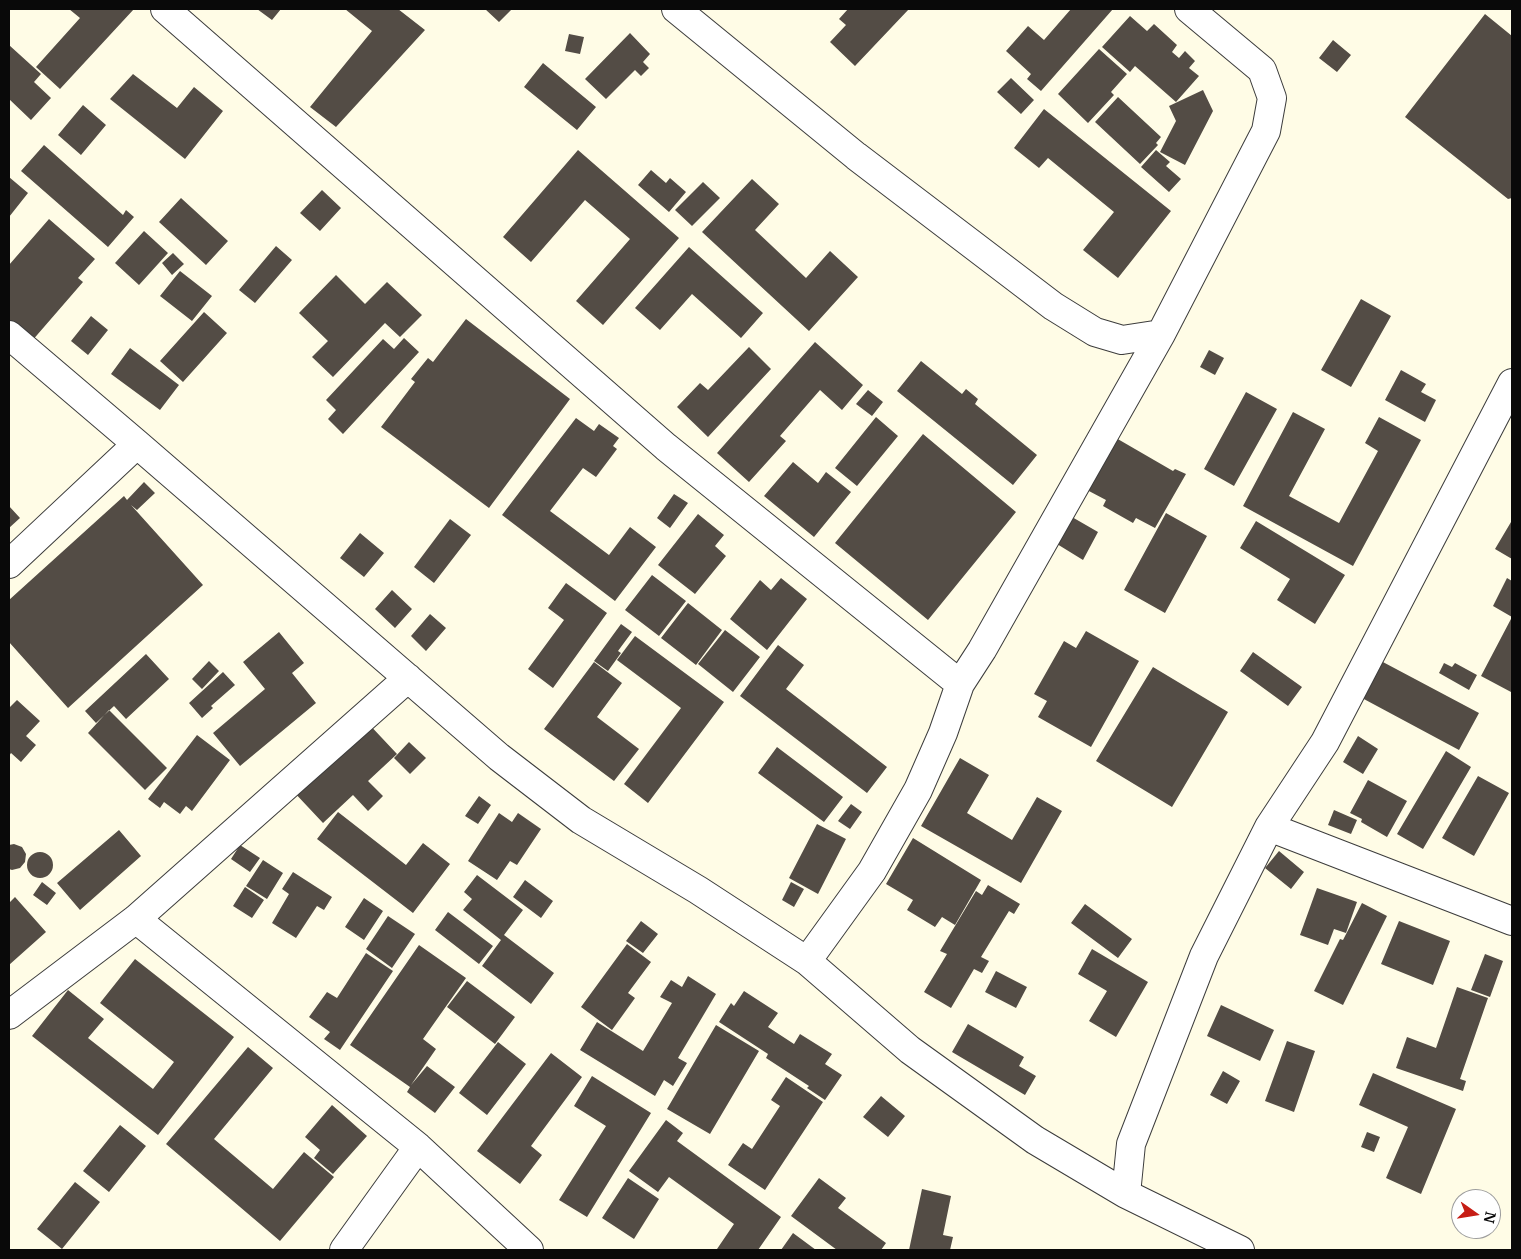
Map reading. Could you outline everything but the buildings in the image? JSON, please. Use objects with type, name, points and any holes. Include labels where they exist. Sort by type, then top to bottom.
[{"type":"street","points":[[676,9],[856,156],[1053,306],[1095,332],[1122,340],[1161,334]]},
{"type":"street","points":[[807,961],[872,871],[918,790],[943,733],[960,684],[982,650],[1161,334],[1266,131],[1272,98],[1262,70],[1189,9]]},
{"type":"street","points":[[171,10],[666,447],[960,684]]},
{"type":"street","points":[[9,335],[499,757],[581,820],[698,890],[807,961],[910,1050],[1035,1140],[1126,1194],[1240,1250]]},
{"type":"street","points":[[1126,1194],[1131,1144],[1204,956],[1269,827],[1325,742],[1512,383]]},
{"type":"street","points":[[9,564],[137,444]]},
{"type":"street","points":[[9,1015],[136,919],[408,678]]},
{"type":"street","points":[[1269,827],[1512,921]]},
{"type":"street","points":[[136,919],[418,1147],[530,1250]]},
{"type":"street","points":[[344,1250],[418,1147]]}]
